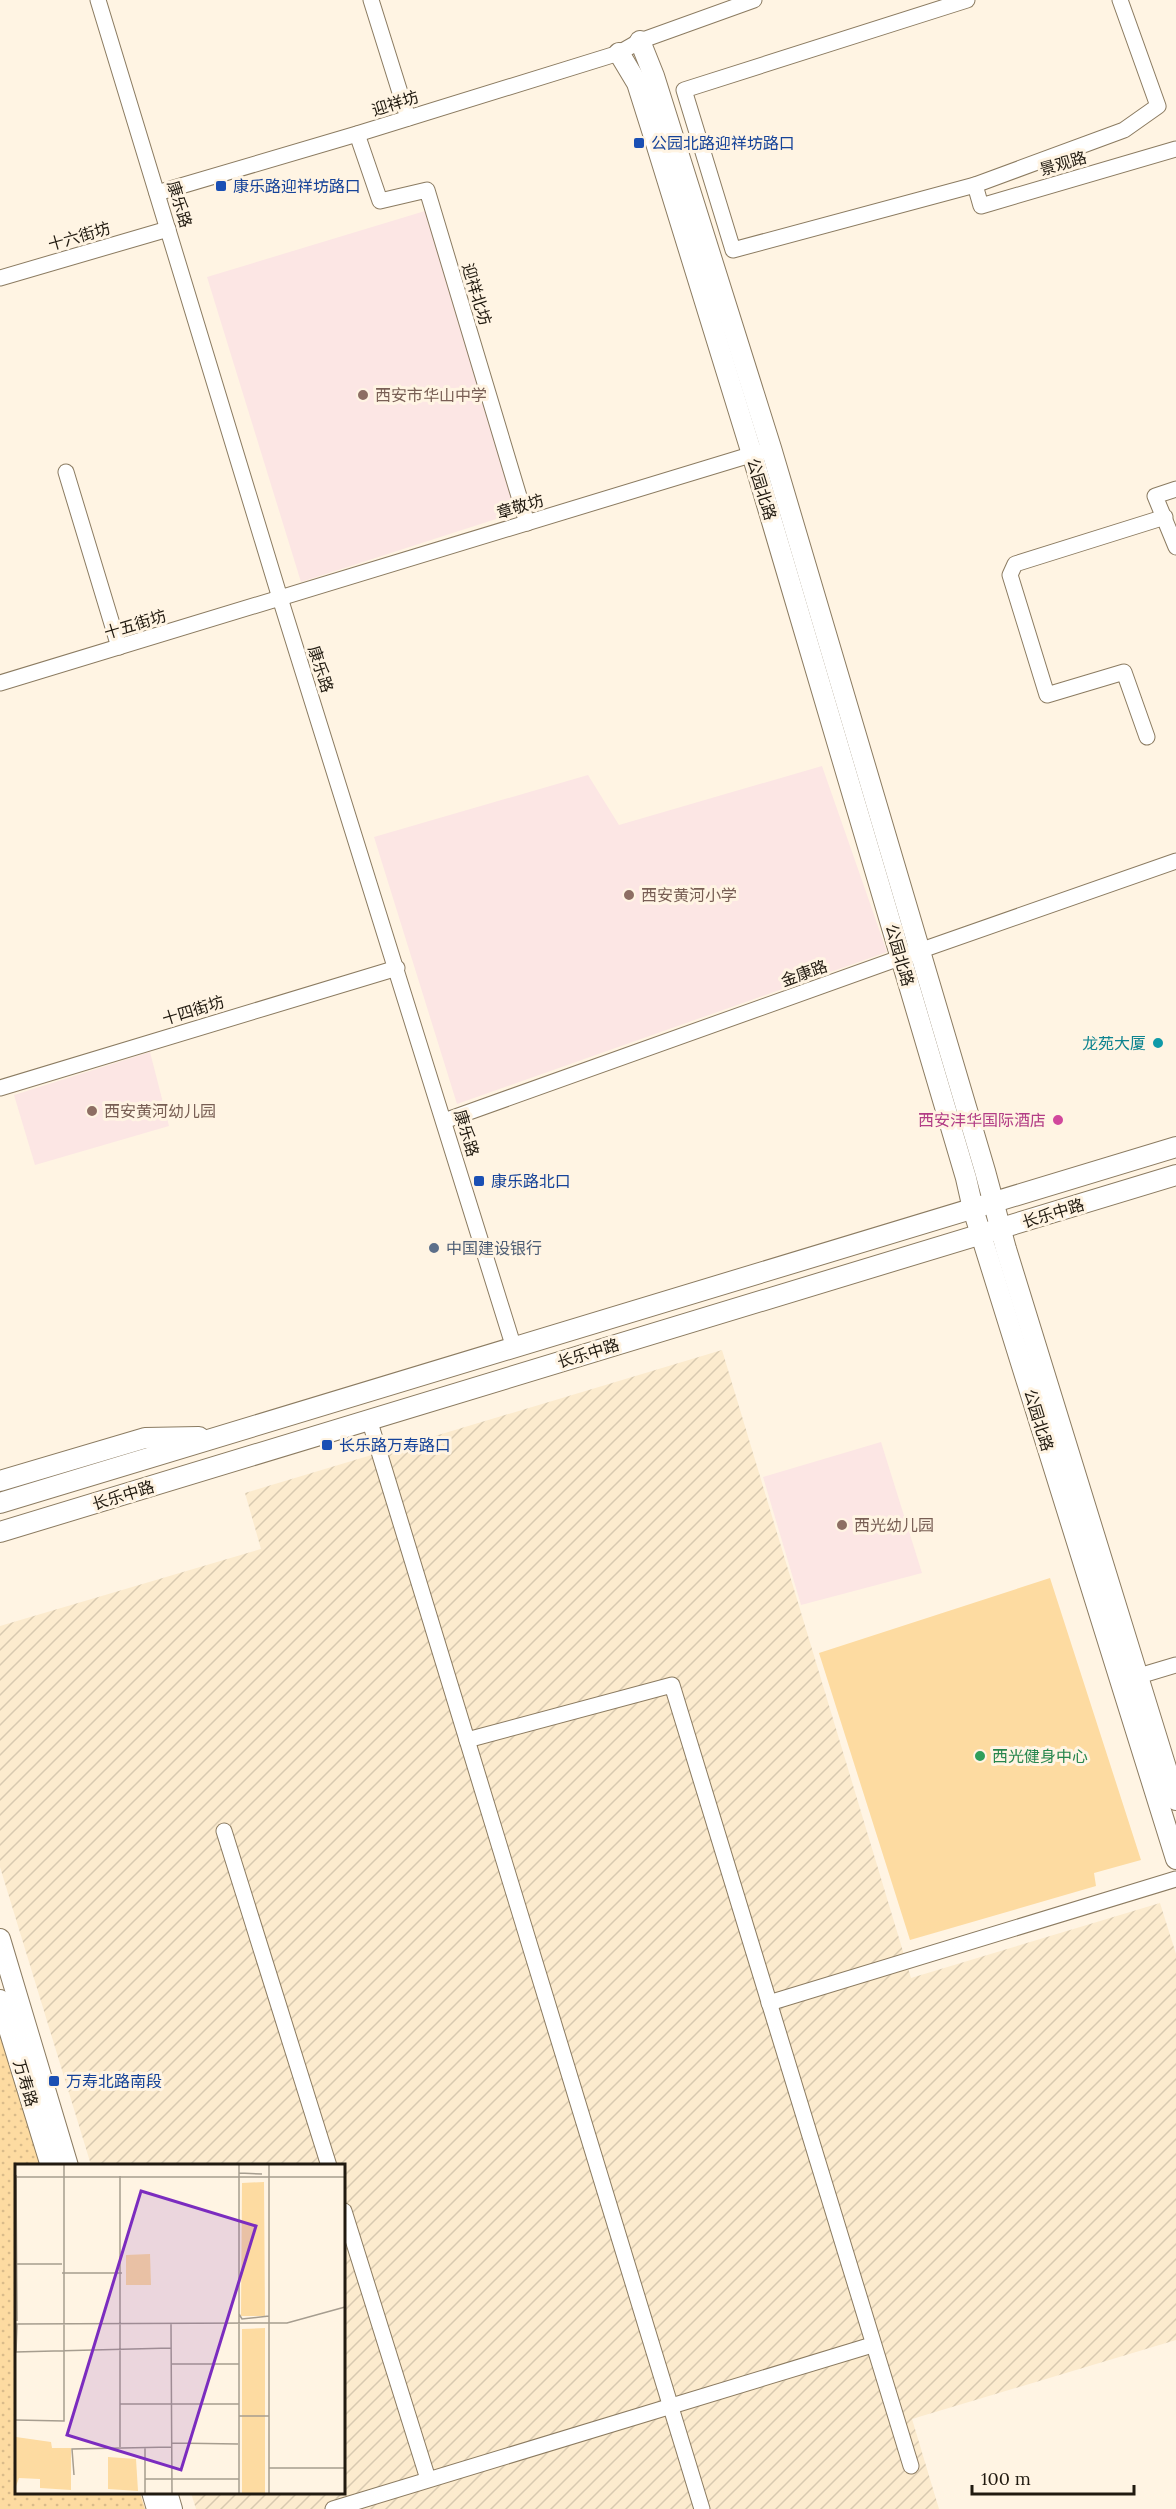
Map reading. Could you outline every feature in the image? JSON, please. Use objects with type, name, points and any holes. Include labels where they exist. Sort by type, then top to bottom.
[{"type":"main road","name":"公园北路","points":[[640,41],[654,76],[771,448],[910,954],[973,1209],[1130,1679],[1176,1800]]},
{"type":"main road","name":"公园北路","points":[[619,53],[637,83],[910,954],[993,1203],[1130,1679],[1176,1859]]},
{"type":"main road","name":"长乐中路","points":[[0,1503],[1176,1147]]},
{"type":"main road","name":"长乐中路","points":[[0,1532],[1176,1176]]},
{"type":"main road","points":[[286,1417],[294,1443]]},
{"type":"main road","points":[[0,1481],[145,1438],[217,1437]]},
{"type":"main road","points":[[0,1939],[67,2164]]},
{"type":"main road","name":"万寿路","points":[[0,2000],[50,2164]]},
{"type":"main road","points":[[152,2494],[157,2509]]},
{"type":"main road","points":[[167,2494],[172,2509]]},
{"type":"street","name":"康乐路","points":[[98,0],[280,598],[514,1348]]},
{"type":"street","points":[[372,0],[408,118]]},
{"type":"street","name":"迎祥坊","points":[[157,193],[619,53],[640,41],[754,0]]},
{"type":"street","points":[[967,0],[684,90],[733,250],[975,185],[1124,130],[1158,106],[1120,0]]},
{"type":"street","name":"迎祥北坊","points":[[357,134],[380,201],[427,190],[527,523]]},
{"type":"street","name":"景观路","points":[[975,185],[981,206],[1176,149]]},
{"type":"street","name":"十六街坊","points":[[0,278],[168,229]]},
{"type":"street","name":"章敬坊","points":[[280,598],[771,448]]},
{"type":"street","points":[[66,472],[119,647]]},
{"type":"street","points":[[1176,489],[1155,496],[1176,547]]},
{"type":"street","points":[[1147,737],[1124,672],[1047,695],[1010,575],[1015,564],[1164,517]]},
{"type":"street","name":"十五街坊","points":[[0,683],[280,598]]},
{"type":"street","name":"金康路","points":[[444,1121],[1176,861]]},
{"type":"street","name":"十四街坊","points":[[0,1088],[397,968]]},
{"type":"street","points":[[369,1419],[702,2509]]},
{"type":"street","points":[[1130,1679],[1176,1665]]},
{"type":"street","points":[[467,1740],[672,1685],[872,2345],[911,2466]]},
{"type":"street","points":[[224,1831],[328,2164]]},
{"type":"street","points":[[769,2003],[1124,1897],[1176,1879]]},
{"type":"street","points":[[345,2214],[428,2479]]},
{"type":"street","points":[[333,2509],[872,2345]]},
{"type":"shaded area","name":"西安市华山中学","points":[[425,211],[518,512],[301,582],[207,277]]},
{"type":"shaded area","name":"西安黄河小学","points":[[822,766],[887,952],[457,1104],[374,837],[588,775],[619,825]]},
{"type":"shaded area","name":"西安黄河幼儿园","points":[[150,1052],[169,1126],[35,1165],[14,1095]]},
{"type":"shaded area","points":[[722,1350],[911,1978],[1160,1903],[1176,1954],[1176,2340],[912,2419],[939,2509],[196,2509],[191,2494],[345,2494],[345,2164],[91,2164],[0,1867],[0,1626],[261,1549],[245,1493]]},
{"type":"shaded area","name":"西光幼儿园","points":[[881,1442],[922,1573],[801,1605],[763,1477]]},
{"type":"shaded area","name":"西光健身中心","points":[[1050,1578],[1141,1860],[1094,1873],[1096,1886],[910,1940],[819,1653]]},
{"type":"shaded area","points":[[0,2026],[42,2164],[15,2164],[15,2494],[140,2494],[145,2509],[0,2509]]},
{"type":"place","name":"公园北路迎祥坊路口","points":[[639,143]]},
{"type":"place","name":"康乐路迎祥坊路口","points":[[221,186]]},
{"type":"place","name":"西安市华山中学","points":[[363,395]]},
{"type":"place","name":"西安黄河小学","points":[[629,895]]},
{"type":"place","name":"龙苑大厦","points":[[1158,1043]]},
{"type":"place","name":"西安黄河幼儿园","points":[[92,1111]]},
{"type":"place","name":"西安沣华国际酒店","points":[[1058,1120]]},
{"type":"place","name":"康乐路北口","points":[[479,1181]]},
{"type":"place","name":"中国建设银行","points":[[434,1248]]},
{"type":"place","name":"长乐路万寿路口","points":[[327,1445]]},
{"type":"place","name":"西光幼儿园","points":[[842,1525]]},
{"type":"place","name":"西光健身中心","points":[[980,1756]]},
{"type":"place","name":"万寿北路南段","points":[[54,2081]]}]
